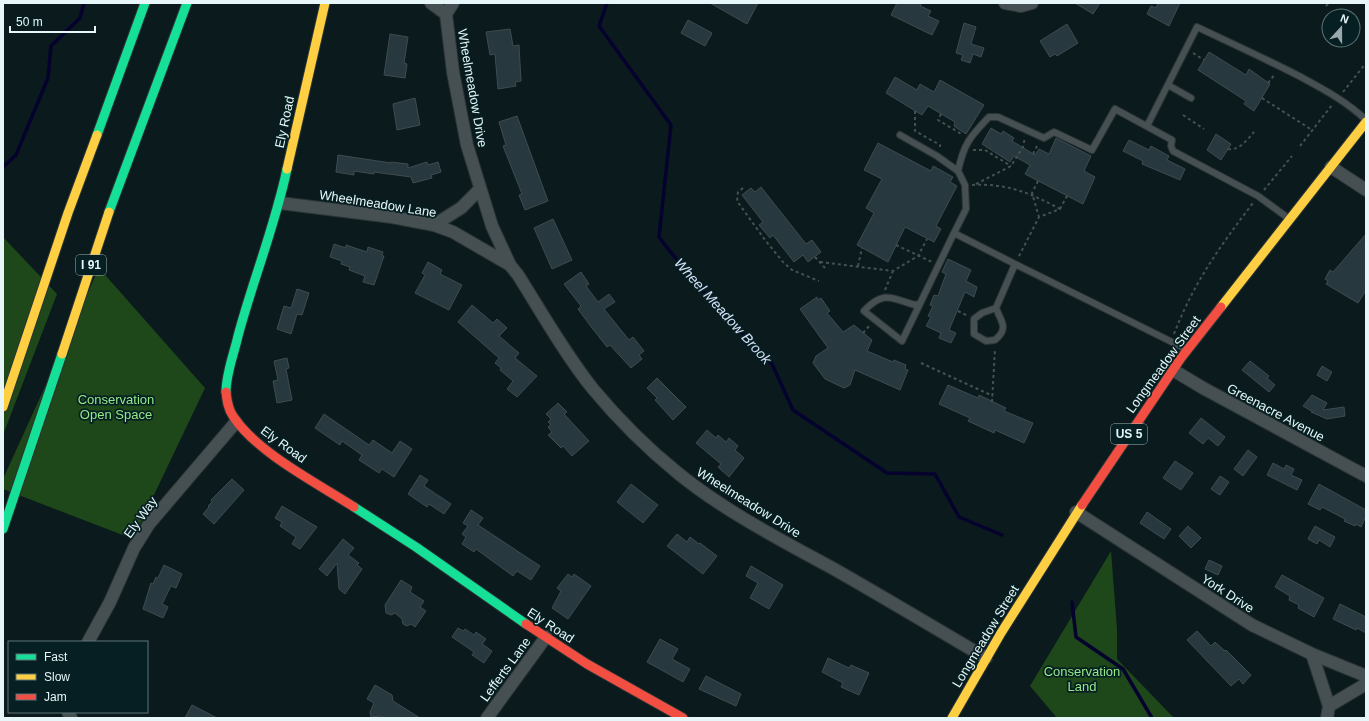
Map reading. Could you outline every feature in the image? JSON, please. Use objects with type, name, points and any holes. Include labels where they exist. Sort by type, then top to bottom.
[{"type":"main road","points":[[3,407],[68,213],[145,3]]},
{"type":"main road","name":"I 91","points":[[3,529],[118,189],[187,3]]},
{"type":"main road","name":"Ely Road","points":[[325,3],[304,90],[280,203],[250,292],[228,375],[228,405],[236,422],[260,446],[416,547],[546,637],[632,690],[683,718]]},
{"type":"main road","name":"Longmeadow Street","points":[[952,718],[986,658],[1076,512],[1173,370],[1366,121]]},
{"type":"street","name":"Wheelmeadow Drive","points":[[431,3],[446,14]]},
{"type":"street","name":"Wheelmeadow Drive","points":[[453,3],[446,14],[461,118],[467,145],[492,226],[510,265],[518,275],[561,344],[593,389],[640,438],[678,473],[707,495],[762,529],[862,585],[986,658]]},
{"type":"street","points":[[1006,3],[1021,6],[1032,3]]},
{"type":"street","points":[[1331,167],[1366,190]]},
{"type":"street","points":[[434,225],[461,208],[480,189]]},
{"type":"street","name":"Wheelmeadow Lane","points":[[280,203],[392,217],[434,225],[453,232],[510,265]]},
{"type":"street","name":"Greenacre Avenue","points":[[1173,370],[1202,388],[1366,476]]},
{"type":"street","name":"Ely Way","points":[[89,641],[110,602],[134,548],[146,528],[236,422]]},
{"type":"street","name":"York Drive","points":[[1076,512],[1252,625],[1312,654],[1366,676]]},
{"type":"street","name":"Lefferts Lane","points":[[487,718],[546,637]]},
{"type":"street","points":[[1312,654],[1328,712],[1366,684]]},
{"type":"lane","points":[[1147,126],[1185,48],[1197,27],[1280,66],[1334,95],[1350,105],[1366,121]]},
{"type":"lane","points":[[1168,85],[1191,98]]},
{"type":"lane","points":[[958,171],[962,150],[969,138],[989,117],[998,117],[1044,138],[1054,132],[1092,150],[1115,109],[1172,140],[1171,146],[1173,151],[1258,196],[1291,219]]},
{"type":"lane","points":[[900,135],[937,156],[958,171],[965,185],[966,209],[902,341],[864,311],[870,304],[881,297],[886,296],[914,305],[919,304]]},
{"type":"lane","points":[[954,233],[1187,350]]},
{"type":"lane","points":[[996,308],[1003,320],[1001,332],[995,340],[986,341],[979,338],[974,332],[974,319],[980,314],[996,308],[1015,264]]},
{"type":"path","points":[[1326,6],[1329,3]]},
{"type":"path","points":[[1185,48],[1204,60]]},
{"type":"path","points":[[1343,92],[1366,63]]},
{"type":"path","points":[[1268,83],[1280,66]]},
{"type":"path","points":[[1262,98],[1312,130]]},
{"type":"path","points":[[1300,146],[1335,102]]},
{"type":"path","points":[[915,110],[915,131],[940,145],[937,156]]},
{"type":"path","points":[[941,114],[938,120],[969,138]]},
{"type":"path","points":[[1183,115],[1204,129]]},
{"type":"path","points":[[975,184],[1011,166],[1022,147],[1028,130]]},
{"type":"path","points":[[1228,149],[1234,149],[1241,146],[1254,132]]},
{"type":"path","points":[[962,150],[985,150],[1011,166]]},
{"type":"path","points":[[1262,192],[1292,156]]},
{"type":"path","points":[[1015,264],[1039,216],[1032,194],[1038,181]]},
{"type":"path","points":[[965,185],[975,184],[1019,189],[1032,194],[1060,209]]},
{"type":"path","points":[[743,188],[738,192],[737,200],[765,240],[792,270],[819,281]]},
{"type":"path","points":[[1039,216],[1060,209],[1067,196]]},
{"type":"path","points":[[1173,335],[1204,269],[1255,200]]},
{"type":"path","points":[[881,297],[893,271],[918,256],[927,239]]},
{"type":"path","points":[[896,245],[938,265]]},
{"type":"path","points":[[858,266],[862,248]]},
{"type":"path","points":[[815,257],[825,268]]},
{"type":"path","points":[[820,262],[893,271]]},
{"type":"path","points":[[992,402],[995,340]]},
{"type":"path","points":[[921,363],[993,396]]},
{"type":"green space","points":[[3,237],[57,294],[3,435]]},
{"type":"green space","name":"Conservation Open Space","points":[[99,268],[205,388],[133,539],[3,489],[3,479]]},
{"type":"green space","name":"Conservation Land","points":[[1111,551],[1117,629],[1117,659],[1174,718],[1057,718],[1030,686]]},
{"type":"building","points":[[710,3],[758,3],[747,24]]},
{"type":"building","points":[[897,3],[922,3],[920,6],[931,11],[928,16],[939,21],[932,35],[891,15]]},
{"type":"building","points":[[1075,3],[1100,3],[1093,14]]},
{"type":"building","points":[[1158,3],[1180,3],[1169,26],[1147,14],[1151,6],[1156,8]]},
{"type":"building","points":[[688,20],[712,33],[705,46],[681,33]]},
{"type":"building","points":[[964,23],[976,27],[971,44],[984,48],[981,57],[973,54],[970,63],[961,60],[963,55],[956,53]]},
{"type":"building","points":[[1067,24],[1078,43],[1057,56],[1055,54],[1050,57],[1040,41]]},
{"type":"building","points":[[510,29],[513,46],[519,45],[521,81],[515,82],[516,86],[498,89],[495,54],[490,55],[486,32]]},
{"type":"building","points":[[390,34],[408,37],[404,63],[407,64],[405,78],[384,75]]},
{"type":"building","points":[[1209,52],[1246,75],[1249,69],[1270,84],[1254,111],[1244,104],[1246,101],[1198,70]]},
{"type":"building","points":[[895,77],[917,90],[920,84],[934,92],[940,80],[984,105],[966,134],[954,126],[955,122],[928,106],[922,115],[886,93]]},
{"type":"building","points":[[415,98],[420,125],[397,130],[393,104]]},
{"type":"building","points":[[517,116],[548,201],[525,210],[519,195],[522,194],[503,146],[506,145],[499,122]]},
{"type":"building","points":[[991,128],[1001,134],[1003,131],[1014,138],[1012,141],[1035,155],[1039,149],[1049,154],[1056,138],[1091,156],[1084,171],[1095,177],[1083,204],[1025,174],[1030,165],[1014,156],[1010,162],[982,144]]},
{"type":"building","points":[[1216,134],[1231,144],[1221,160],[1207,150]]},
{"type":"building","points":[[1129,140],[1149,150],[1151,146],[1169,156],[1167,160],[1185,169],[1180,180],[1142,164],[1143,161],[1123,151]]},
{"type":"building","points":[[878,143],[931,171],[933,166],[953,177],[950,182],[957,186],[936,226],[941,229],[934,242],[905,227],[888,262],[857,245],[874,213],[866,208],[882,179],[864,170]]},
{"type":"building","points":[[338,155],[408,164],[408,168],[427,162],[428,165],[438,162],[441,172],[431,175],[432,178],[413,183],[411,177],[354,171],[354,175],[336,172]]},
{"type":"building","points":[[761,187],[806,244],[812,240],[821,252],[808,262],[803,255],[794,262],[773,235],[770,238],[759,225],[763,222],[742,195],[751,188],[755,192]]},
{"type":"building","points":[[553,219],[572,260],[552,269],[534,228]]},
{"type":"building","points":[[1366,234],[1366,290],[1358,303],[1326,284],[1328,281],[1325,279],[1330,270],[1333,272]]},
{"type":"building","points":[[334,244],[346,248],[346,245],[367,252],[368,247],[383,252],[382,256],[384,256],[374,285],[363,282],[365,276],[349,270],[350,267],[341,264],[342,261],[330,257]]},
{"type":"building","points":[[948,259],[971,270],[966,281],[977,287],[974,297],[965,292],[949,330],[956,333],[951,343],[939,338],[941,333],[926,326],[931,317],[928,316],[933,306],[930,305],[934,295],[938,296],[946,274],[942,272]]},
{"type":"building","points":[[428,262],[442,270],[440,274],[462,285],[449,310],[415,293],[425,275],[422,273]]},
{"type":"building","points":[[581,272],[589,284],[586,286],[598,302],[609,294],[615,302],[604,309],[629,340],[633,337],[644,351],[639,355],[642,359],[631,368],[610,345],[607,347],[578,309],[581,306],[564,284]]},
{"type":"building","points":[[297,289],[309,293],[302,315],[297,314],[291,334],[277,329],[284,306],[291,308]]},
{"type":"building","points":[[817,297],[818,300],[821,298],[830,311],[827,313],[843,332],[854,325],[872,340],[867,351],[893,362],[894,360],[906,365],[905,369],[908,370],[900,390],[855,370],[850,385],[844,388],[825,379],[813,363],[816,356],[828,348],[800,309]]},
{"type":"building","points":[[472,305],[493,323],[497,319],[507,328],[499,336],[519,353],[515,358],[537,376],[517,397],[507,389],[513,381],[500,370],[501,368],[495,363],[499,358],[458,322]]},
{"type":"building","points":[[287,358],[289,368],[286,369],[292,400],[277,403],[273,381],[278,380],[274,361]]},
{"type":"building","points":[[1250,361],[1269,376],[1267,378],[1275,385],[1269,392],[1242,370]]},
{"type":"building","points":[[1322,366],[1332,372],[1327,381],[1317,375]]},
{"type":"building","points":[[657,378],[686,407],[673,420],[655,400],[657,398],[647,388]]},
{"type":"building","points":[[948,385],[978,398],[979,395],[1006,408],[1004,411],[1033,423],[1024,443],[995,430],[994,433],[968,421],[970,418],[939,404]]},
{"type":"building","points":[[1312,395],[1327,403],[1323,410],[1344,407],[1345,416],[1327,419],[1311,412],[1313,412],[1303,406]]},
{"type":"building","points":[[558,403],[567,412],[564,414],[589,441],[572,456],[563,446],[561,448],[548,435],[552,432],[548,427],[551,424],[548,422],[551,419],[546,414]]},
{"type":"building","points":[[324,414],[369,445],[373,440],[392,453],[400,441],[412,449],[394,477],[382,469],[379,473],[359,460],[362,455],[342,441],[340,445],[315,428]]},
{"type":"building","points":[[1201,418],[1225,437],[1218,446],[1208,438],[1203,444],[1189,433]]},
{"type":"building","points":[[707,430],[716,438],[718,435],[726,442],[729,438],[738,446],[735,450],[744,458],[729,477],[718,467],[721,464],[696,443]]},
{"type":"building","points":[[1248,450],[1257,457],[1243,476],[1234,469]]},
{"type":"building","points":[[1175,461],[1193,473],[1181,490],[1163,478]]},
{"type":"building","points":[[1273,463],[1284,469],[1286,465],[1294,469],[1291,475],[1302,480],[1297,490],[1267,475]]},
{"type":"building","points":[[420,475],[428,480],[424,486],[451,504],[444,514],[429,504],[427,507],[408,494]]},
{"type":"building","points":[[1220,476],[1229,482],[1220,495],[1211,489]]},
{"type":"building","points":[[232,479],[244,490],[214,524],[203,514],[212,502],[211,500]]},
{"type":"building","points":[[631,484],[658,505],[643,523],[617,502]]},
{"type":"building","points":[[1319,484],[1366,510],[1366,516],[1361,527],[1344,521],[1345,519],[1322,507],[1320,510],[1308,504]]},
{"type":"building","points":[[282,506],[317,527],[300,549],[292,544],[296,537],[280,526],[282,522],[275,518]]},
{"type":"building","points":[[471,510],[483,518],[478,525],[540,566],[531,580],[517,571],[513,576],[476,549],[474,552],[462,544],[466,537],[462,534],[468,526],[463,523]]},
{"type":"building","points":[[1147,512],[1171,529],[1164,539],[1140,523]]},
{"type":"building","points":[[1188,526],[1201,538],[1191,548],[1179,536]]},
{"type":"building","points":[[1315,526],[1335,537],[1330,547],[1319,540],[1317,544],[1308,539]]},
{"type":"building","points":[[677,534],[687,542],[690,537],[717,556],[703,574],[667,546]]},
{"type":"building","points":[[343,539],[354,548],[348,555],[359,563],[357,565],[362,569],[345,594],[339,589],[337,563],[327,576],[319,569]]},
{"type":"building","points":[[1209,560],[1222,566],[1218,575],[1205,569]]},
{"type":"building","points":[[164,565],[182,574],[176,588],[171,586],[162,604],[168,607],[163,618],[143,609],[151,583],[153,584],[156,577],[158,578]]},
{"type":"building","points":[[751,566],[783,585],[769,609],[750,598],[758,583],[746,576]]},
{"type":"building","points":[[568,574],[572,577],[574,574],[591,586],[568,619],[552,608],[561,591],[557,588]]},
{"type":"building","points":[[1282,575],[1324,598],[1314,617],[1298,608],[1299,605],[1289,600],[1290,596],[1275,587]]},
{"type":"building","points":[[401,580],[412,587],[410,592],[424,601],[420,607],[426,611],[415,627],[411,624],[407,626],[403,624],[402,619],[395,613],[391,615],[386,613],[385,605]]},
{"type":"building","points":[[1340,604],[1366,617],[1366,633],[1333,619]]},
{"type":"building","points":[[458,628],[463,631],[465,629],[474,635],[476,632],[486,639],[482,644],[492,651],[484,663],[472,655],[474,652],[452,637]]},
{"type":"building","points":[[1197,631],[1211,646],[1215,642],[1225,651],[1226,650],[1251,675],[1243,684],[1239,679],[1231,686],[1187,640]]},
{"type":"building","points":[[660,639],[678,649],[672,659],[690,669],[683,682],[647,662]]},
{"type":"building","points":[[828,658],[849,668],[851,665],[869,673],[859,695],[841,687],[843,683],[822,672]]},
{"type":"building","points":[[706,676],[741,694],[736,706],[699,689]]},
{"type":"building","points":[[375,685],[392,695],[393,701],[420,718],[385,718],[381,716],[371,717],[370,712],[374,703],[367,699]]},
{"type":"building","points":[[192,705],[217,718],[185,718]]},
{"type":"waterway","name":"Wheel Meadow Brook","points":[[3,167],[16,155],[48,78],[51,46],[80,18],[84,3]]},
{"type":"waterway","name":"Wheel Meadow Brook","points":[[607,3],[599,26],[671,125],[659,237],[695,283],[772,364],[793,410],[887,473],[935,474],[959,517],[1002,535]]},
{"type":"waterway","name":"Wheel Meadow Brook","points":[[1072,602],[1076,637],[1123,669],[1152,718]]},
{"type":"traffic: fast","points":[[97,135],[145,3]]},
{"type":"traffic: fast","points":[[109,212],[187,3]]},
{"type":"traffic: fast","points":[[226,392],[226,385],[238,336],[270,232],[287,169]]},
{"type":"traffic: fast","points":[[3,529],[62,354]]},
{"type":"traffic: fast","points":[[354,507],[416,547],[526,624]]},
{"type":"traffic: slow","points":[[287,169],[325,3]]},
{"type":"traffic: slow","points":[[1221,307],[1366,122]]},
{"type":"traffic: slow","points":[[3,407],[68,213],[97,135]]},
{"type":"traffic: slow","points":[[62,354],[109,212]]},
{"type":"traffic: slow","points":[[952,718],[1001,633],[1082,505]]},
{"type":"traffic: jam","points":[[1082,505],[1181,358],[1221,307]]},
{"type":"traffic: jam","points":[[226,392],[231,413],[243,429],[256,442],[288,466],[354,507]]},
{"type":"traffic: jam","points":[[526,624],[587,664],[683,718]]}]
